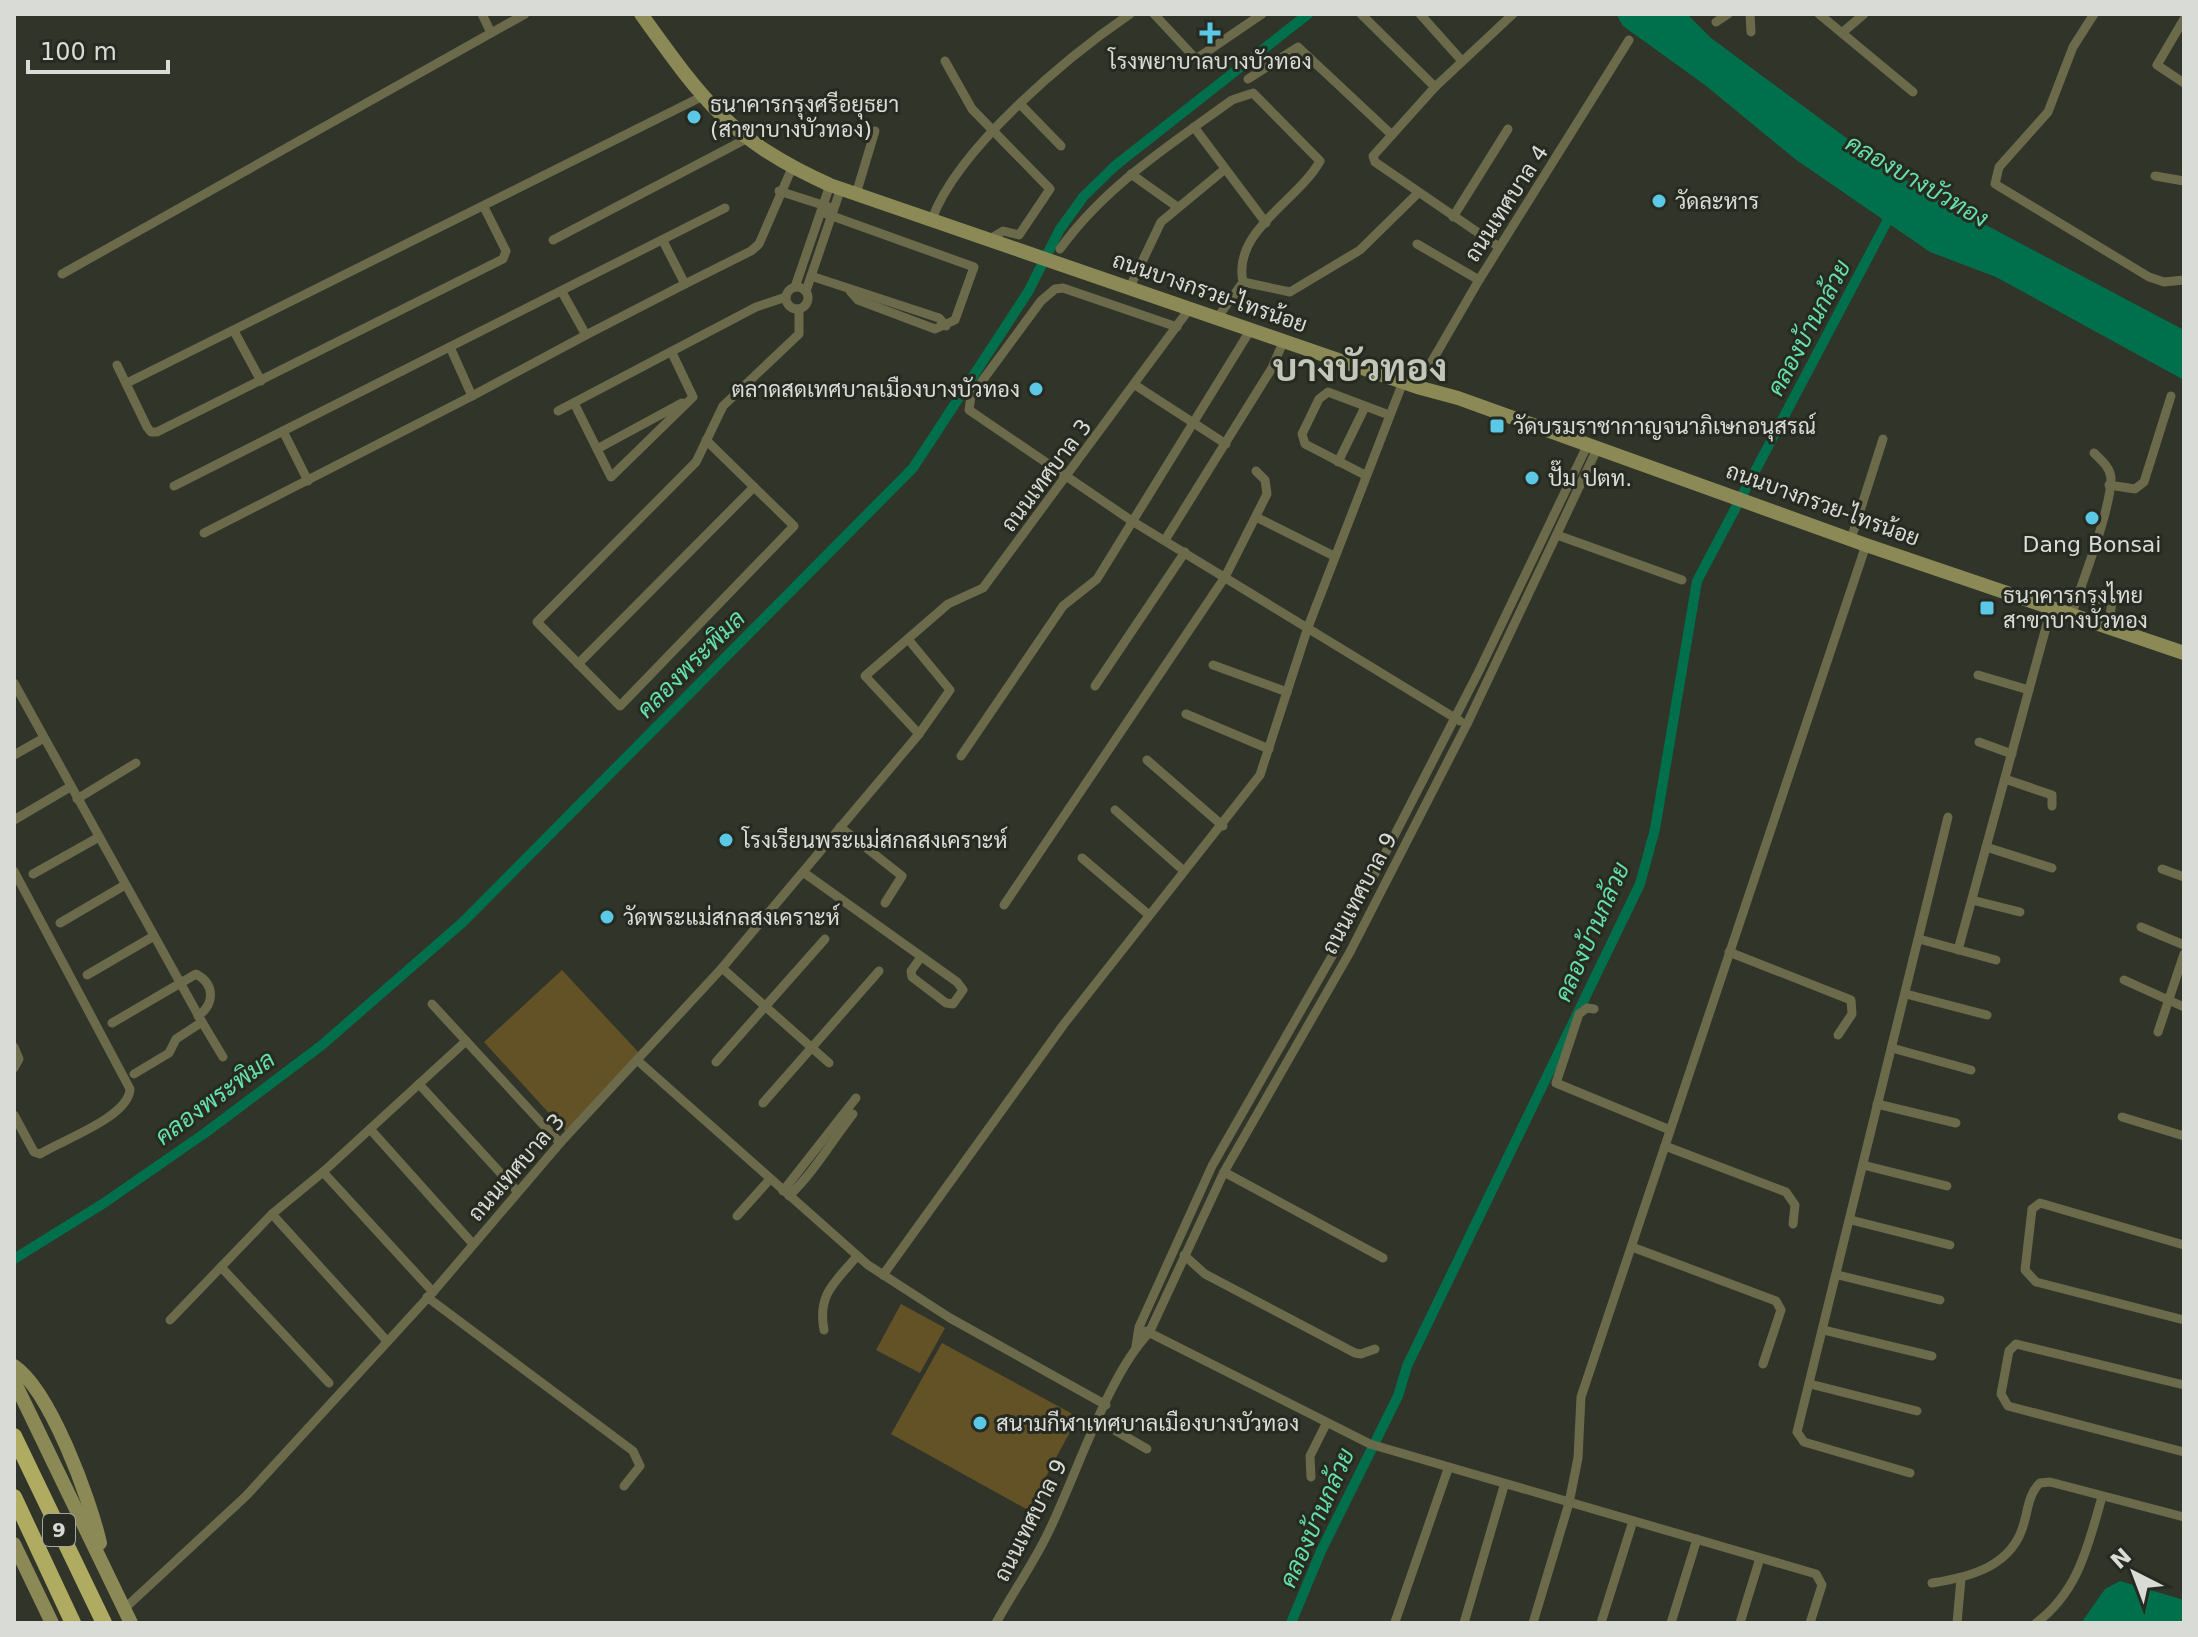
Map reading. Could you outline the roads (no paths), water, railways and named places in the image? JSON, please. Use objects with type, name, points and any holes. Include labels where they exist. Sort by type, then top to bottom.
[{"type":"highway","name":"9","points":[[14,1437],[104,1623]]},
{"type":"highway","name":"9","points":[[14,1497],[73,1623]]},
{"type":"main road","name":"ถนนบางกรวย-ไทรน้อย","points":[[641,14],[701,97],[746,139],[792,168],[835,186],[1458,398],[2071,616],[2183,651]]},
{"type":"main road","points":[[14,1366],[26,1374],[39,1391],[90,1503],[105,1566]]},
{"type":"main road","points":[[14,1381],[128,1616]]},
{"type":"main road","points":[[14,1544],[52,1623]]},
{"type":"main road","points":[[14,1563],[42,1603]]},
{"type":"street","points":[[482,14],[491,33]]},
{"type":"street","points":[[62,274],[525,14]]},
{"type":"street","points":[[932,219],[947,185],[993,132],[1130,14]]},
{"type":"street","points":[[1154,14],[1196,59],[1262,14]]},
{"type":"street","points":[[1361,14],[1435,87]]},
{"type":"street","points":[[1420,14],[1462,61]]},
{"type":"street","points":[[1499,247],[1418,193],[1374,160],[1373,154],[1435,87],[1513,14]]},
{"type":"street","points":[[1716,22],[1728,14]]},
{"type":"street","points":[[1750,14],[1751,32]]},
{"type":"street","points":[[1819,14],[1913,92]]},
{"type":"street","points":[[1843,32],[1864,14]]},
{"type":"street","points":[[2094,14],[2073,47],[2048,112],[1999,167],[1995,184],[2157,281],[2184,280]]},
{"type":"street","points":[[2177,14],[2184,19],[2157,65],[2184,83]]},
{"type":"street","name":"ถนนเทศบาล 4","points":[[883,1275],[1064,1024],[1223,826],[1260,775],[1308,627],[1389,415],[1479,280],[1629,40]]},
{"type":"street","points":[[1248,79],[1298,47],[1392,135]]},
{"type":"street","points":[[945,61],[972,109],[1050,189],[1019,235],[1003,231],[990,239]]},
{"type":"street","points":[[1060,249],[1092,207],[1131,174],[1232,100],[1253,93],[1318,156],[1319,164],[1241,256],[1243,282],[1218,317]]},
{"type":"street","points":[[127,383],[701,97]]},
{"type":"street","points":[[1021,105],[1061,146]]},
{"type":"street","points":[[1194,127],[1266,223]]},
{"type":"street","points":[[1453,217],[1508,129]]},
{"type":"street","points":[[856,194],[875,131]]},
{"type":"street","points":[[553,240],[746,139]]},
{"type":"street","points":[[204,533],[759,244],[779,191],[792,168]]},
{"type":"street","points":[[1130,287],[1154,233],[1176,206],[1225,169]]},
{"type":"street","points":[[1131,174],[1176,206]]},
{"type":"street","points":[[2155,176],[2184,181]]},
{"type":"street","points":[[786,297],[789,307],[799,309],[807,303],[806,291],[835,186]]},
{"type":"street","points":[[779,191],[974,267],[957,315],[946,326],[939,318],[901,310],[862,290],[850,291],[811,276]]},
{"type":"street","points":[[1243,282],[1290,292],[1360,250],[1418,193]]},
{"type":"street","points":[[117,365],[147,427],[151,432],[157,432],[503,259],[506,251],[484,207]]},
{"type":"street","points":[[174,486],[725,208]]},
{"type":"street","points":[[558,411],[756,307],[786,297],[795,287],[828,211]]},
{"type":"street","points":[[663,241],[685,284]]},
{"type":"street","points":[[1417,244],[1479,280]]},
{"type":"street","points":[[795,287],[806,291]]},
{"type":"street","points":[[1177,327],[1063,288],[1055,289],[1041,301],[971,396],[969,410],[1132,521],[1467,724]]},
{"type":"street","points":[[562,292],[586,335]]},
{"type":"street","name":"ถนนเทศบาล 3","points":[[919,734],[865,676],[948,604],[983,588],[1068,478],[1190,308]]},
{"type":"street","points":[[706,440],[794,526],[620,706],[537,622],[696,462],[706,440],[723,406],[799,334],[799,309]]},
{"type":"street","points":[[961,756],[1063,606],[1097,579],[1251,329]]},
{"type":"street","points":[[234,331],[261,381]]},
{"type":"street","points":[[1165,540],[1272,368],[1284,340]]},
{"type":"street","points":[[450,347],[472,396]]},
{"type":"street","points":[[672,353],[693,397]]},
{"type":"street","points":[[1135,385],[1226,444]]},
{"type":"street","points":[[1365,475],[1302,440],[1319,399],[1333,393],[1389,415]]},
{"type":"street","points":[[2109,485],[2135,489],[2144,482],[2171,396]]},
{"type":"street","points":[[574,403],[611,477],[693,397]]},
{"type":"street","points":[[597,449],[693,397]]},
{"type":"street","points":[[1338,462],[1365,407]]},
{"type":"street","points":[[283,431],[308,481]]},
{"type":"street","points":[[1533,1623],[1569,1503],[1578,1458],[1581,1397],[1729,952],[1858,542],[1883,439]]},
{"type":"street","name":"ถนนเทศบาล 9","points":[[1136,1346],[1149,1333],[1224,1172],[1350,952],[1467,724],[1557,535],[1593,446]]},
{"type":"street","name":"ถนนเทศบาล 9","points":[[996,1623],[1047,1537],[1136,1346],[1139,1327],[1212,1166],[1336,949],[1593,446]]},
{"type":"street","points":[[2071,616],[2109,485],[2107,467],[2094,453]]},
{"type":"street","points":[[1004,905],[1225,577],[1267,494],[1265,480],[1256,471]]},
{"type":"street","points":[[578,664],[754,487]]},
{"type":"street","points":[[1256,517],[1334,556]]},
{"type":"street","points":[[1557,535],[1682,580]]},
{"type":"street","points":[[1095,686],[1185,552]]},
{"type":"street","points":[[2078,594],[2112,602],[2108,628]]},
{"type":"street","points":[[1958,950],[2051,609]]},
{"type":"street","name":"ถนนเทศบาล 3","points":[[128,1616],[246,1496],[430,1294],[517,1191],[722,968],[919,734],[950,690],[908,639]]},
{"type":"street","points":[[1213,665],[1287,692]]},
{"type":"street","points":[[1978,675],[2029,690]]},
{"type":"street","points":[[15,687],[223,1057]]},
{"type":"street","points":[[1186,714],[1269,749]]},
{"type":"street","points":[[14,755],[44,738]]},
{"type":"street","points":[[1979,742],[2012,754]]},
{"type":"street","points":[[1147,760],[1223,826]]},
{"type":"street","points":[[77,799],[136,763]]},
{"type":"street","points":[[2005,779],[2052,795],[2052,806]]},
{"type":"street","points":[[14,820],[70,787]]},
{"type":"street","points":[[1115,810],[1184,871]]},
{"type":"street","points":[[1910,1473],[1801,1440],[1797,1432],[1948,817]]},
{"type":"street","points":[[840,827],[902,876],[885,903]]},
{"type":"street","points":[[33,874],[99,837]]},
{"type":"street","points":[[1986,847],[2052,868]]},
{"type":"street","points":[[1082,858],[1149,915]]},
{"type":"street","points":[[2162,869],[2184,877]]},
{"type":"street","points":[[14,871],[130,1089],[126,1104],[106,1119],[40,1154],[34,1152],[14,1115]]},
{"type":"street","points":[[803,872],[962,986],[962,994],[953,1004],[946,1003],[912,977],[911,971],[921,957]]},
{"type":"street","points":[[60,923],[125,885]]},
{"type":"street","points":[[1972,900],[2020,912]]},
{"type":"street","points":[[2141,927],[2184,945]]},
{"type":"street","points":[[87,975],[154,936]]},
{"type":"street","points":[[716,1062],[825,939]]},
{"type":"street","points":[[1919,939],[1996,960]]},
{"type":"street","points":[[1729,952],[1851,1000],[1852,1014],[1838,1035]]},
{"type":"street","points":[[2158,1032],[2166,1000],[2184,954]]},
{"type":"street","points":[[722,968],[829,1063]]},
{"type":"street","points":[[763,1103],[879,971]]},
{"type":"street","points":[[112,1023],[196,974],[202,977],[212,1003],[200,1019],[176,1039],[169,1053],[134,1074]]},
{"type":"street","points":[[2124,980],[2184,1007]]},
{"type":"street","points":[[1906,994],[1987,1015]]},
{"type":"street","points":[[432,1004],[560,1143]]},
{"type":"street","points":[[1594,1009],[1587,1008],[1579,1014],[1555,1077],[1556,1083],[1670,1130]]},
{"type":"street","points":[[170,1320],[272,1214],[323,1172],[466,1041]]},
{"type":"street","points":[[14,1047],[19,1059],[14,1068]]},
{"type":"street","points":[[1892,1048],[1971,1070]]},
{"type":"street","points":[[637,1060],[857,1256],[950,1318],[1106,1405]]},
{"type":"street","points":[[419,1084],[517,1191]]},
{"type":"street","points":[[786,1193],[856,1098]]},
{"type":"street","points":[[1877,1104],[1956,1123]]},
{"type":"street","points":[[786,1193],[816,1169],[853,1114]]},
{"type":"street","points":[[2122,1117],[2184,1136]]},
{"type":"street","points":[[370,1129],[473,1244]]},
{"type":"street","points":[[1665,1146],[1786,1192],[1794,1199],[1793,1224]]},
{"type":"street","points":[[1863,1165],[1947,1186]]},
{"type":"street","points":[[323,1172],[430,1294],[633,1451],[640,1466],[624,1486]]},
{"type":"street","points":[[1224,1172],[1383,1258]]},
{"type":"street","points":[[737,1216],[770,1179]]},
{"type":"street","points":[[2184,1245],[2040,1203],[2032,1209],[2025,1270],[2036,1282],[2184,1320]]},
{"type":"street","points":[[272,1214],[387,1341]]},
{"type":"street","points":[[1851,1220],[1950,1245]]},
{"type":"street","points":[[1632,1247],[1776,1301],[1781,1310],[1763,1364]]},
{"type":"street","points":[[1184,1255],[1205,1274],[1355,1353],[1375,1349]]},
{"type":"street","points":[[824,1330],[820,1306],[824,1297],[857,1256]]},
{"type":"street","points":[[221,1267],[329,1383]]},
{"type":"street","points":[[1838,1275],[1940,1300]]},
{"type":"street","points":[[1139,1327],[1370,1444],[1819,1577],[1822,1585],[1810,1623]]},
{"type":"street","points":[[1824,1330],[1932,1356]]},
{"type":"street","points":[[2184,1385],[2016,1344],[2009,1351],[2001,1394],[2008,1406],[2184,1452]]},
{"type":"street","points":[[1810,1384],[1917,1411]]},
{"type":"street","points":[[1099,1421],[1147,1449]]},
{"type":"street","points":[[1311,1477],[1310,1456],[1326,1424]]},
{"type":"street","points":[[1395,1622],[1448,1469]]},
{"type":"street","points":[[1932,1583],[1961,1579],[1991,1566],[2013,1548],[2022,1532],[2032,1492],[2040,1483],[2050,1482],[2184,1517]]},
{"type":"street","points":[[1464,1623],[1504,1486]]},
{"type":"street","points":[[2036,1623],[2059,1602],[2083,1565],[2102,1497]]},
{"type":"street","points":[[1601,1623],[1633,1521]]},
{"type":"street","points":[[1671,1623],[1697,1539]]},
{"type":"street","points":[[1740,1623],[1760,1558]]},
{"type":"street","points":[[1957,1623],[1961,1579]]},
{"type":"waterway","name":"คลองพระพิมล","points":[[14,1259],[104,1203],[205,1133],[322,1045],[463,922],[913,468],[1028,292],[1060,229],[1084,196],[1116,165],[1308,14]]},
{"type":"waterway","name":"คลองบ้านกล้วย","points":[[1291,1623],[1321,1551],[1398,1396],[1407,1366],[1640,884],[1655,829],[1697,581],[1893,210]]},
{"type":"place","name":"โรงพยาบาลบางบัวทอง","points":[[1210,33]]},
{"type":"place","name":"ธนาคารกรุงศรีอยุธยา (สาขาบางบัวทอง)","points":[[694,117]]},
{"type":"place","name":"วัดละหาร","points":[[1659,201]]},
{"type":"place","name":"ตลาดสดเทศบาลเมืองบางบัวทอง","points":[[1036,389]]},
{"type":"place","name":"วัดบรมราชากาญจนาภิเษกอนุสรณ์","points":[[1497,426]]},
{"type":"place","name":"ปั๊ม ปตท.","points":[[1532,478]]},
{"type":"place","name":"Dang Bonsai","points":[[2092,518]]},
{"type":"place","name":"ธนาคารกรุงไทย สาขาบางบัวทอง","points":[[1987,608]]},
{"type":"place","name":"โรงเรียนพระแม่สกลสงเคราะห์","points":[[726,840]]},
{"type":"place","name":"วัดพระแม่สกลสงเคราะห์","points":[[607,917]]},
{"type":"place","name":"สนามกีฬาเทศบาลเมืองบางบัวทอง","points":[[980,1423]]},
{"type":"district","name":"บางบัวทอง","points":[[1360,368]]},
{"type":"water label","name":"คลองบางบัวทอง","points":[[1917,181]]}]
